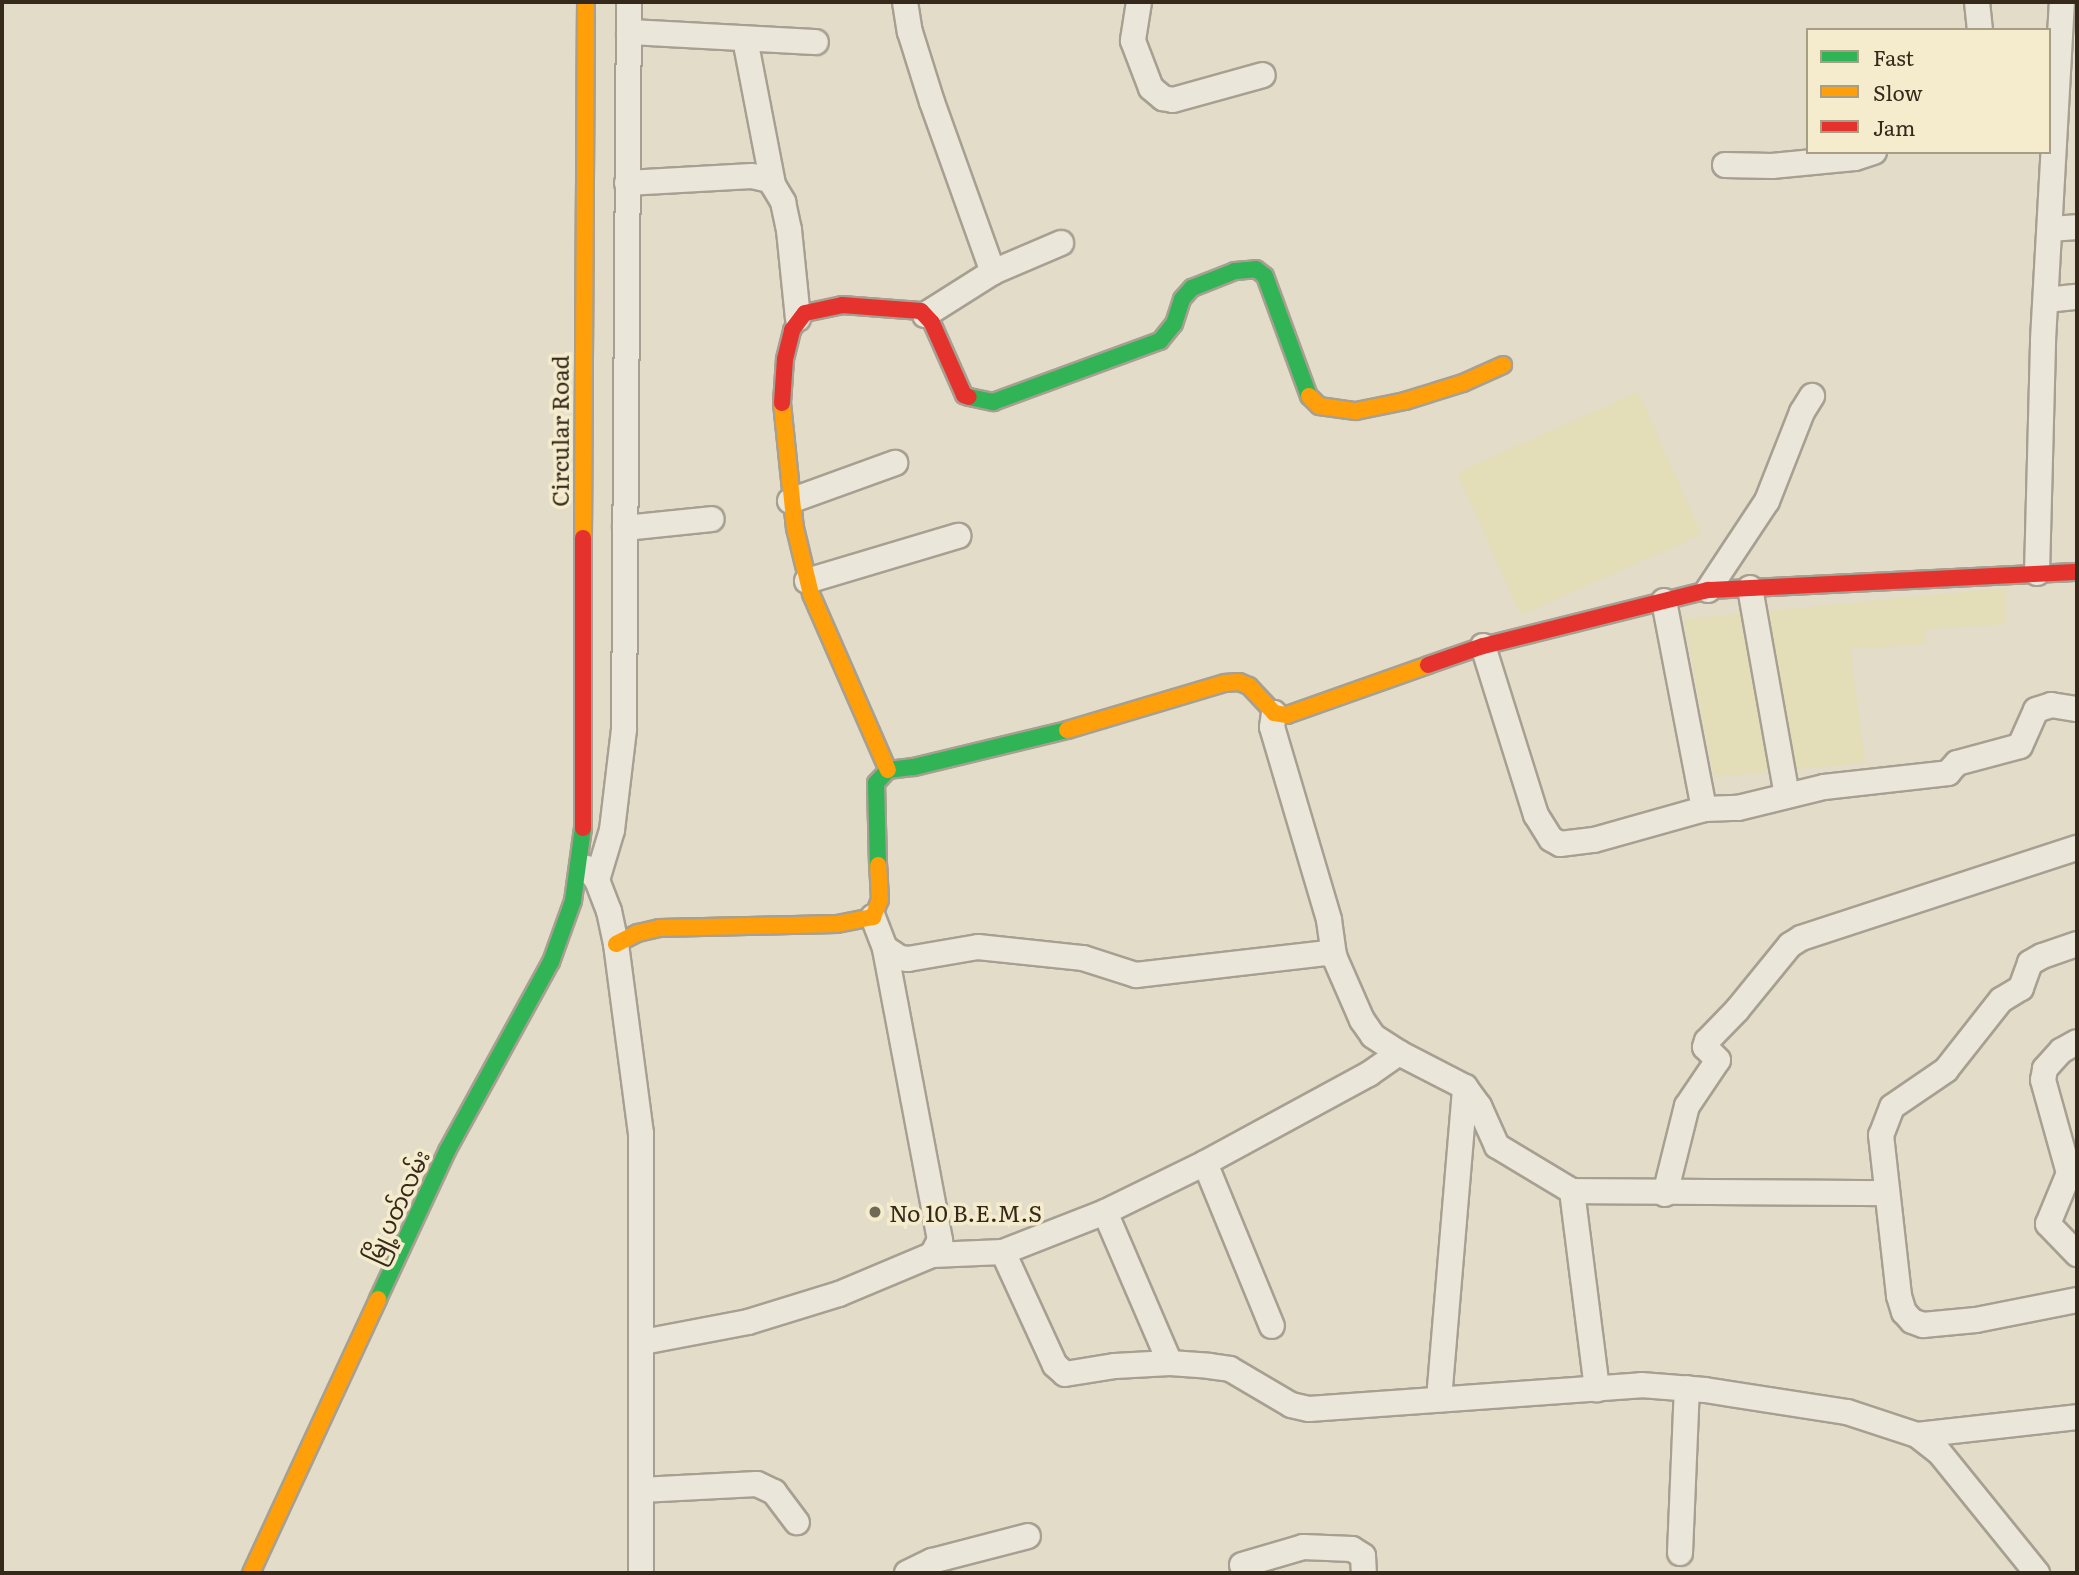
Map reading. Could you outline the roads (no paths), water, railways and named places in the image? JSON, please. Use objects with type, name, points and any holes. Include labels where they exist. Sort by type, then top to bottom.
[{"type":"street","name":"Circular Road","points":[[580,860],[584,812],[582,298],[586,2]]},
{"type":"street","points":[[597,880],[612,830],[624,729],[629,2]]},
{"type":"street","points":[[905,2],[910,32],[932,102],[993,272]]},
{"type":"street","points":[[1139,2],[1133,41],[1151,88],[1163,98],[1172,100],[1263,75]]},
{"type":"street","points":[[1977,2],[1980,28]]},
{"type":"street","points":[[2037,573],[2046,300],[2062,2]]},
{"type":"street","points":[[629,32],[816,42]]},
{"type":"street","points":[[745,39],[773,184],[783,202],[789,230],[799,319]]},
{"type":"street","points":[[1725,165],[1772,166],[1856,158],[1868,154]]},
{"type":"street","points":[[627,184],[752,176],[765,177],[773,184]]},
{"type":"street","points":[[2050,229],[2077,228]]},
{"type":"street","points":[[925,315],[993,272],[1061,243]]},
{"type":"street","points":[[888,770],[862,706],[831,643],[807,581],[790,501],[781,418],[785,359],[792,330],[799,319],[822,307],[842,305],[914,309],[925,315],[964,394],[982,402],[1002,399],[1160,341],[1174,324],[1182,299],[1192,288],[1226,274],[1248,269],[1262,271],[1309,396],[1328,410],[1356,411],[1405,401],[1462,383],[1503,365]]},
{"type":"street","points":[[2046,300],[2077,297]]},
{"type":"street","points":[[1708,590],[1767,501],[1801,412],[1812,396]]},
{"type":"street","points":[[790,501],[895,463]]},
{"type":"street","points":[[625,528],[712,519]]},
{"type":"street","points":[[807,581],[958,536]]},
{"type":"street","points":[[932,1255],[940,1241],[885,948],[873,917],[880,900],[876,783],[888,770],[914,767],[1075,728],[1239,682],[1248,686],[1274,713],[1287,715],[1483,646],[1708,590],[2077,572]]},
{"type":"street","points":[[1750,588],[1787,796]]},
{"type":"street","points":[[1664,601],[1704,809]]},
{"type":"street","points":[[1483,646],[1536,815],[1550,839],[1560,844],[1594,840],[1704,809],[1738,808],[1824,787],[1948,773],[1958,762],[2020,747],[2036,710],[2050,705],[2077,709]]},
{"type":"street","points":[[1274,713],[1272,727],[1329,920],[1334,956],[1366,1028],[1399,1053],[1465,1087],[1479,1106],[1497,1146],[1572,1192],[1886,1193]]},
{"type":"street","points":[[1665,1194],[1687,1105],[1718,1060],[1705,1047],[1707,1041],[1737,1010],[1790,945],[2077,848]]},
{"type":"street","points":[[580,860],[597,880],[609,911],[616,944],[641,1133],[641,1573]]},
{"type":"street","name":"မြို့ပတ်လမ်း","points":[[251,1573],[447,1151],[551,962],[570,913],[580,860]]},
{"type":"street","points":[[616,944],[638,933],[659,928],[837,924],[873,917]]},
{"type":"street","points":[[2077,944],[2030,963],[2021,988],[2001,1000],[1946,1070],[1892,1107],[1881,1135],[1899,1296],[1904,1312],[1912,1321],[1923,1325],[1976,1321],[2077,1300]]},
{"type":"street","points":[[885,948],[900,958],[908,959],[978,947],[1071,956],[1136,975],[1316,954],[1334,956]]},
{"type":"street","points":[[2077,1042],[2061,1051],[2045,1069],[2043,1080],[2069,1173],[2048,1224],[2077,1254]]},
{"type":"street","points":[[643,1342],[748,1322],[839,1294],[932,1255],[1003,1252],[1105,1212],[1205,1163],[1369,1074],[1399,1053]]},
{"type":"street","points":[[1439,1399],[1465,1087]]},
{"type":"street","points":[[1205,1163],[1272,1326]]},
{"type":"street","points":[[1572,1192],[1597,1389]]},
{"type":"street","points":[[1105,1212],[1170,1363]]},
{"type":"street","points":[[1003,1252],[1055,1365],[1065,1374],[1115,1366],[1170,1363],[1230,1369],[1291,1405],[1309,1409],[1641,1385],[1687,1388],[1847,1412],[1917,1435],[1939,1452],[2037,1573]]},
{"type":"street","points":[[1679,1553],[1687,1388]]},
{"type":"street","points":[[1917,1435],[2077,1417]]},
{"type":"street","points":[[641,1490],[757,1484],[774,1492],[797,1521]]},
{"type":"street","points":[[907,1573],[932,1561],[1028,1536]]},
{"type":"street","points":[[1242,1564],[1303,1547],[1352,1549],[1363,1556],[1364,1573]]},
{"type":"place","name":"No 10 B.E.M.S","points":[[875,1212]]}]
